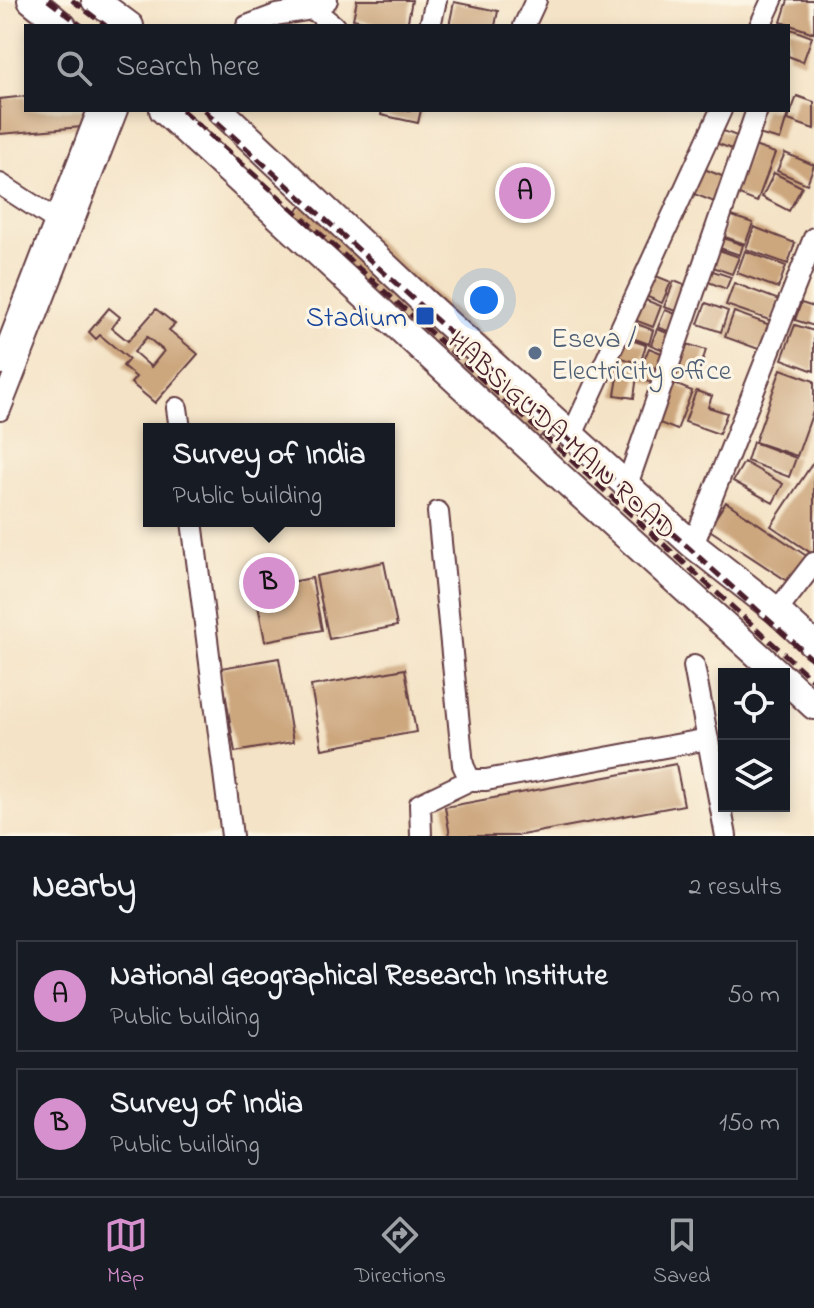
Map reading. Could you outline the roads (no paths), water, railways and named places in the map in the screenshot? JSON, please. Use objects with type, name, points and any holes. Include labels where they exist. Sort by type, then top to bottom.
[{"type":"main road","points":[[31,0],[61,24]]},
{"type":"main road","points":[[95,0],[127,24]]},
{"type":"main road","name":"HABSIGUDA MAIN ROAD","points":[[165,112],[772,668]]},
{"type":"main road","name":"HABSIGUDA MAIN ROAD","points":[[222,112],[424,302],[693,545],[777,611],[814,645]]},
{"type":"main road","points":[[790,684],[814,706]]},
{"type":"street","points":[[430,24],[436,0]]},
{"type":"street","points":[[525,24],[536,0]]},
{"type":"street","points":[[767,24],[772,0]]},
{"type":"street","points":[[252,24],[320,4],[333,24]]},
{"type":"street","points":[[0,410],[63,225],[97,112]]},
{"type":"street","points":[[0,364],[116,112]]},
{"type":"street","points":[[572,435],[720,112]]},
{"type":"street","points":[[627,485],[756,112]]},
{"type":"street","points":[[0,184],[63,225]]},
{"type":"street","points":[[693,545],[814,238]]},
{"type":"street","points":[[438,512],[463,765],[470,780]]},
{"type":"street","points":[[193,527],[232,836]]},
{"type":"street","points":[[777,611],[814,563]]},
{"type":"street","points":[[694,666],[726,836]]},
{"type":"street","points":[[421,836],[420,804],[470,780],[486,780],[708,739]]},
{"type":"railway","points":[[48,0],[79,24]]},
{"type":"railway","points":[[72,0],[103,24]]},
{"type":"railway","points":[[184,112],[814,681]]},
{"type":"railway","points":[[206,112],[814,661]]},
{"type":"place","name":"National Geographical Research Institute","points":[[525,193]]},
{"type":"place","name":"Stadium","points":[[425,316]]},
{"type":"place","name":"Eseva / Electricity office","points":[[535,353]]},
{"type":"place","name":"Survey of India","points":[[269,583]]}]
